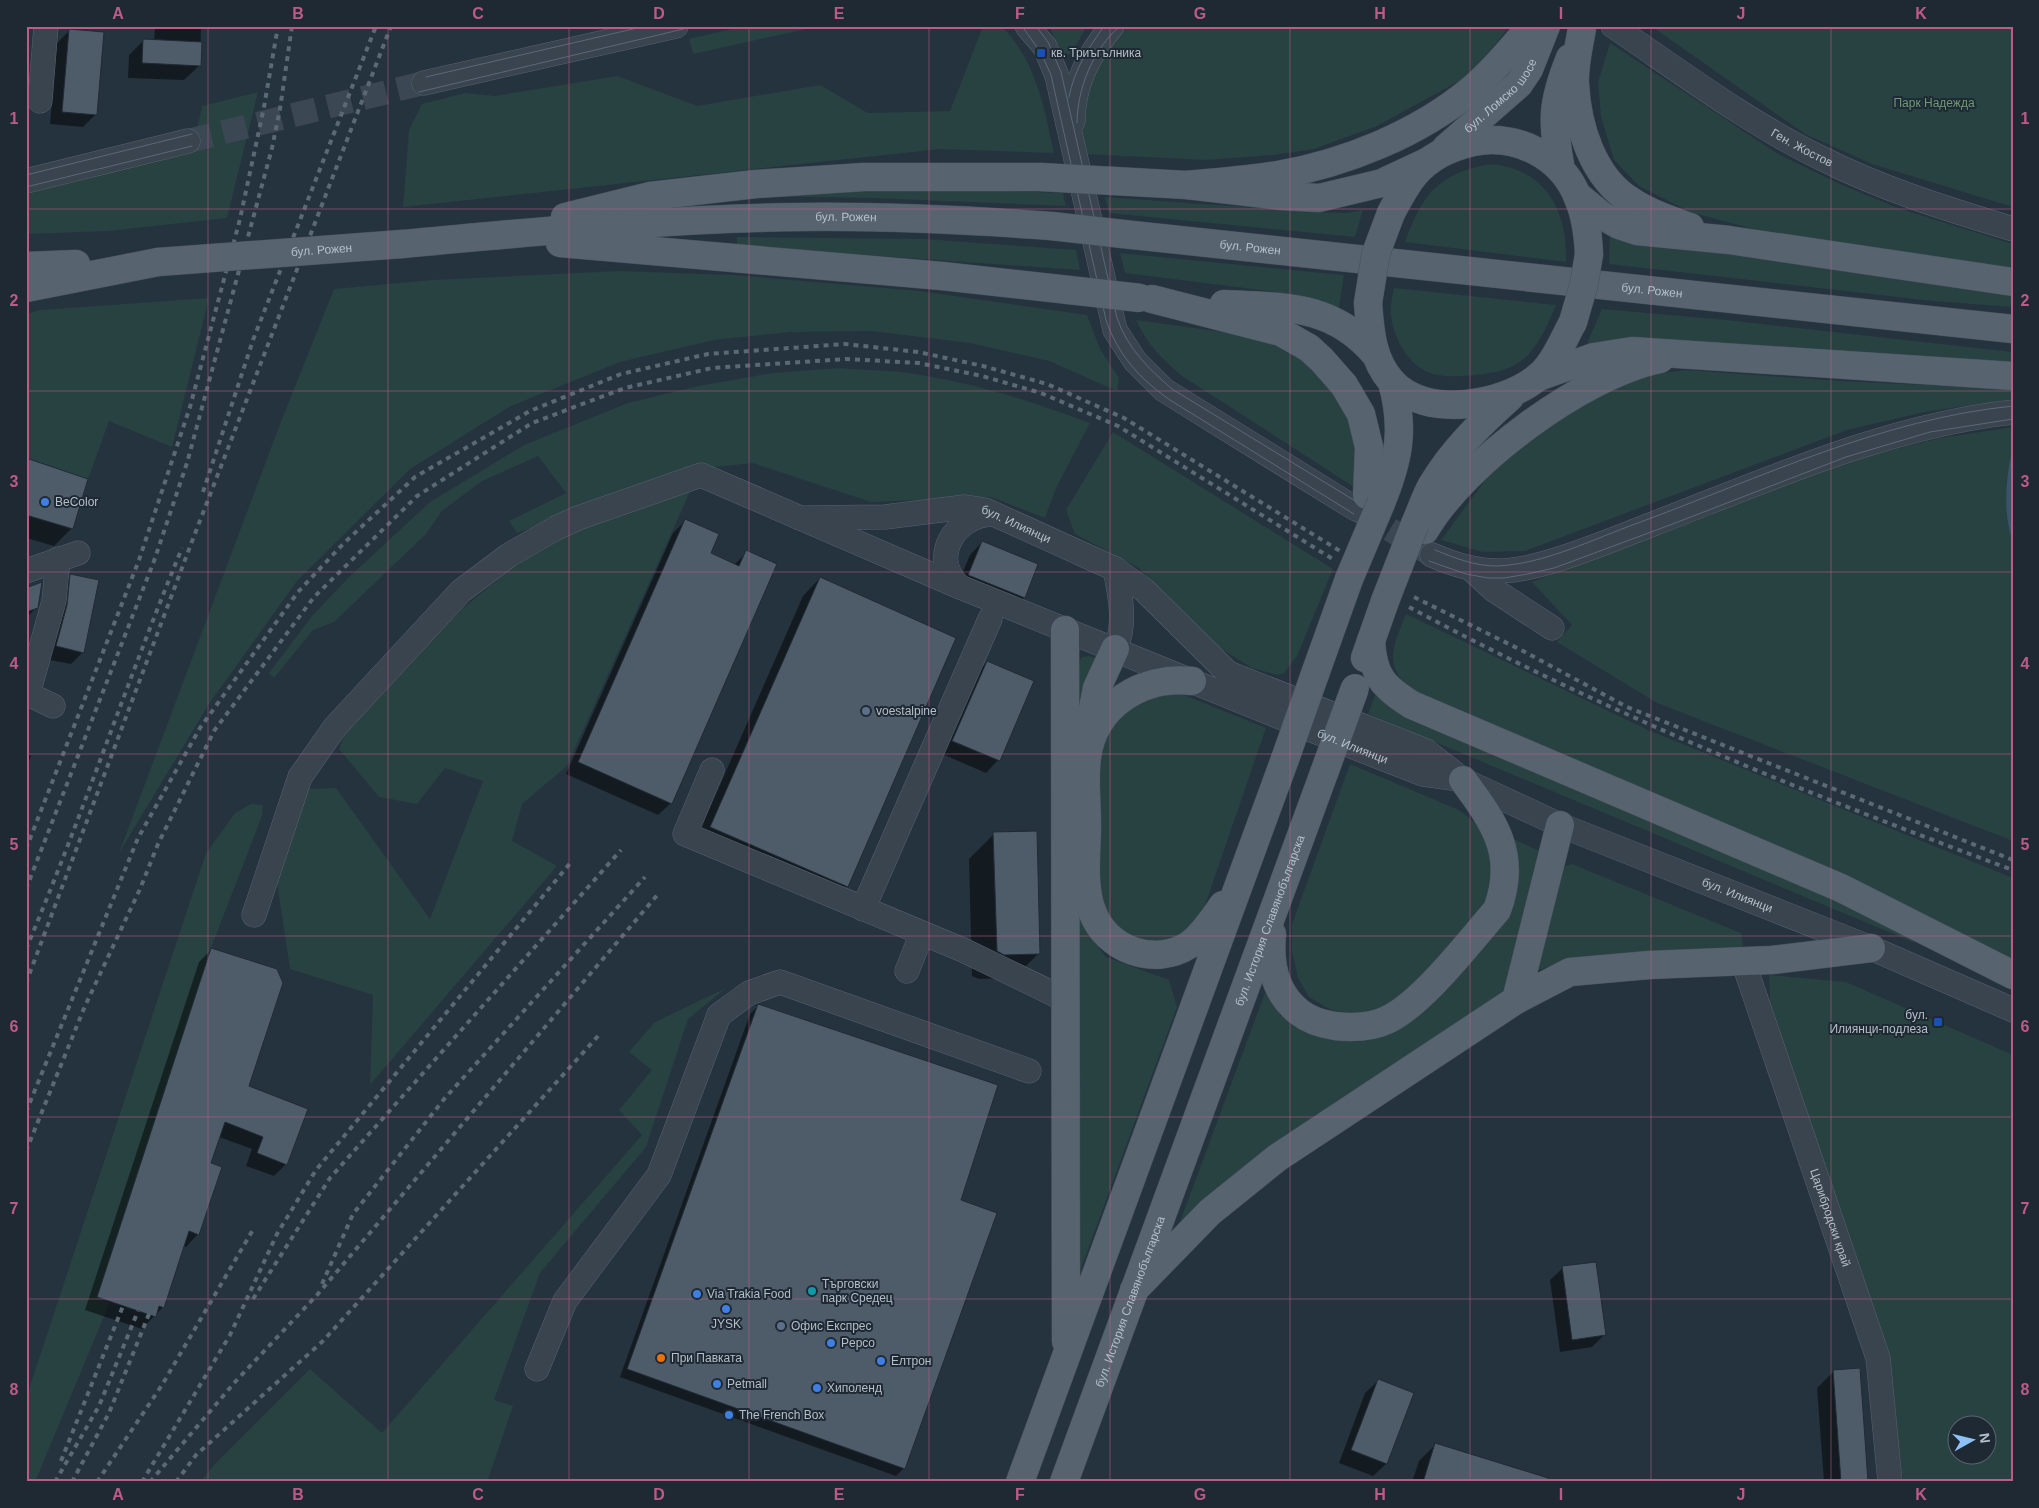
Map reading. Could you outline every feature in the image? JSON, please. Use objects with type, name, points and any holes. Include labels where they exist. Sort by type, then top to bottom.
[{"type":"main road","points":[[1187,185],[1277,175],[1309,168],[1348,156],[1397,136],[1448,108],[1471,90],[1492,71],[1531,26]]},
{"type":"main road","name":"бул. Ломско шосе","points":[[1435,157],[1519,84],[1529,69],[1546,26]]},
{"type":"main road","points":[[1561,170],[1554,126],[1554,103],[1560,81],[1583,27]]},
{"type":"main road","points":[[1583,27],[1575,63],[1575,84],[1582,124],[1589,149],[1600,169],[1614,187],[1630,201],[1662,217],[1729,240]]},
{"type":"main road","points":[[1368,502],[1396,465],[1399,445],[1399,413],[1392,382],[1376,354],[1370,333],[1368,303],[1376,253],[1391,213],[1406,185],[1416,173],[1435,157],[1456,146],[1480,141],[1503,140],[1531,147],[1551,160],[1561,170],[1578,196],[1586,222],[1589,254],[1584,284],[1573,322],[1553,358],[1529,382]]},
{"type":"main road","name":"бул. Рожен","points":[[484,236],[650,196],[703,189],[864,177],[1040,177],[1187,185],[1281,196],[1319,198],[1382,183],[1435,157]]},
{"type":"main road","points":[[1578,196],[1607,219],[1619,226],[1637,231],[1729,240],[2013,282]]},
{"type":"main road","name":"бул. Рожен","points":[[26,266],[158,262],[673,222],[801,217],[927,218],[1050,226],[2013,329]]},
{"type":"main road","name":"бул. Рожен","points":[[484,236],[942,276],[1146,299],[1306,310],[1332,319],[1345,327],[1360,338],[1376,354]]},
{"type":"main road","name":"бул. Рожен","points":[[26,288],[158,262]]},
{"type":"main road","points":[[1020,1480],[1240,884],[1360,552],[1368,502],[1369,447],[1361,414],[1344,385],[1309,348],[1281,332],[1146,299]]},
{"type":"main road","points":[[1392,382],[1420,399],[1449,405],[1489,400],[1576,362],[1613,353],[1632,351],[1680,356],[2013,376]]},
{"type":"main road","points":[[1424,536],[1441,507],[1473,470],[1534,422],[1617,374],[1654,361],[1680,356]]},
{"type":"main road","name":"бул. История Славянобългарска","points":[[1064,1482],[1275,912],[1385,602],[1396,574],[1424,536],[1432,485],[1453,454],[1476,427],[1529,382]]},
{"type":"main road","points":[[1066,630],[1066,1358]]},
{"type":"main road","points":[[1371,641],[1372,659],[1378,678],[1392,693],[1412,706],[1841,888],[2013,975]]},
{"type":"main road","points":[[1086,771],[1092,708],[1105,668],[1115,649]]},
{"type":"main road","points":[[1192,681],[1164,680],[1150,683],[1125,695],[1104,716],[1094,735],[1087,756],[1086,771],[1087,890],[1092,913],[1105,933],[1122,948],[1144,954],[1168,954],[1179,950],[1204,931],[1240,884]]},
{"type":"main road","points":[[1275,912],[1272,940],[1273,973],[1279,990],[1301,1014],[1323,1024],[1354,1029],[1386,1020],[1415,1000],[1497,910],[1503,894],[1504,868],[1501,840],[1490,817],[1463,780]]},
{"type":"main road","points":[[1516,1000],[1560,825]]},
{"type":"main road","points":[[1134,1290],[1210,1212],[1277,1158],[1516,1000],[1570,972],[1649,965],[1743,961],[1871,948]]},
{"type":"street","points":[[40,101],[46,26]]},
{"type":"street","points":[[424,83],[676,26]]},
{"type":"street","points":[[1027,26],[1045,47],[1056,74],[1115,330],[1135,361],[1164,390],[1368,502]]},
{"type":"street","points":[[1072,147],[1073,104],[1083,70],[1094,47],[1112,26]]},
{"type":"street","name":"Ген. Жостов","points":[[1612,26],[1739,111],[1821,158],[1887,188],[2013,229]]},
{"type":"street","points":[[26,181],[188,141]]},
{"type":"street","points":[[1470,568],[1499,572],[1553,560],[1851,449],[1914,430],[2008,413]]},
{"type":"street","points":[[254,916],[300,777],[335,727],[440,613],[484,572],[534,539],[563,524],[701,475],[960,587]]},
{"type":"street","points":[[800,518],[884,517],[965,507],[994,514]]},
{"type":"street","name":"бул. Илиянци","points":[[1463,780],[1423,774],[1278,718],[1115,649],[960,587],[952,580],[948,571],[946,561],[949,541],[963,523],[972,518],[994,514],[1115,569],[1144,590],[1228,672],[1426,751],[1463,780],[1560,825],[1871,948],[2013,1010]]},
{"type":"street","points":[[1424,536],[1470,568],[1494,590],[1552,628]]},
{"type":"street","points":[[26,571],[68,556],[28,694],[53,706]]},
{"type":"street","points":[[1115,569],[1122,622],[1121,637],[1115,649]]},
{"type":"street","points":[[863,909],[990,619]]},
{"type":"street","points":[[712,770],[685,834],[962,950],[1066,1000]]},
{"type":"street","points":[[907,971],[922,934]]},
{"type":"street","name":"Царибродски край","points":[[1743,961],[1878,1358],[1890,1482]]},
{"type":"street","points":[[537,1369],[565,1301],[659,1175],[719,1015],[749,993],[780,982],[1030,1071]]},
{"type":"green space","points":[[744,26],[820,26],[693,54],[689,39]]},
{"type":"green space","points":[[983,26],[1001,26],[1023,54],[1037,85],[1054,153],[940,149],[403,207],[409,130],[422,104],[465,93],[495,96],[617,76],[697,106],[820,85],[868,113],[950,111]]},
{"type":"green space","points":[[1049,26],[1087,26],[1071,54],[1061,54]]},
{"type":"green space","points":[[1129,26],[1510,26],[1470,75],[1377,126],[1314,149],[1273,155],[1206,160],[1085,154],[1082,137],[1082,119],[1090,84],[1106,52]]},
{"type":"green space","name":"Парк Надежда","points":[[1651,26],[2013,26],[2013,207],[1872,164],[1805,134]]},
{"type":"green space","points":[[1610,43],[1778,154],[1840,184],[1898,208],[2013,244],[2013,269],[1772,234],[1690,212],[1639,186],[1614,160],[1601,117],[1598,82]]},
{"type":"green space","points":[[258,92],[227,218],[108,231],[26,234],[26,194],[192,152],[202,106]]},
{"type":"green space","points":[[1490,164],[1509,167],[1525,174],[1539,183],[1549,195],[1563,226],[1566,243],[1566,262],[1405,242],[1418,211],[1435,188],[1458,173]]},
{"type":"green space","points":[[868,189],[951,189],[1063,193],[1066,206],[872,198],[748,196]]},
{"type":"green space","points":[[1105,197],[1316,212],[1346,213],[1363,210],[1355,237],[1109,213]]},
{"type":"green space","points":[[1610,229],[1674,246],[2013,295],[2013,307],[1932,301],[1609,264]]},
{"type":"green space","points":[[737,237],[925,239],[1076,250],[1080,270],[737,246]]},
{"type":"green space","points":[[1120,253],[1344,275],[1339,307],[1275,292],[1125,273]]},
{"type":"green space","points":[[619,271],[734,275],[920,291],[1087,315],[1100,349],[1119,378],[1117,391],[1049,361],[970,343],[871,331],[790,332],[714,340],[620,362],[511,406],[410,469],[297,581],[209,704],[119,853],[280,424],[334,289],[432,280]]},
{"type":"green space","points":[[1394,288],[1556,305],[1537,344],[1517,364],[1504,370],[1490,373],[1441,376],[1430,373],[1415,364],[1398,341],[1391,315]]},
{"type":"green space","points":[[209,298],[172,447],[109,421],[88,479],[26,458],[26,314],[40,310]]},
{"type":"green space","points":[[1602,309],[1727,320],[2013,352],[2013,364],[1585,348]]},
{"type":"green space","points":[[1136,320],[1231,333],[1289,348],[1313,362],[1355,426],[1357,489],[1182,376],[1156,351]]},
{"type":"green space","points":[[840,368],[901,372],[956,382],[1046,407],[1090,423],[1056,488],[1045,518],[991,497],[871,502],[753,463],[705,468],[517,533],[509,521],[566,493],[538,456],[482,481],[442,511],[426,534],[334,622],[313,630],[274,678],[269,673],[312,616],[349,577],[430,502],[524,445],[628,403],[698,386],[772,373]]},
{"type":"green space","points":[[1686,370],[1842,381],[2013,389],[2013,399],[1925,412],[1847,430],[1525,551],[1483,552],[1441,540],[1489,475],[1522,444],[1627,377]]},
{"type":"green space","points":[[2013,427],[2007,514],[2013,543],[2013,841],[1657,703],[1557,642],[1572,625],[1532,582],[1853,459],[1940,438]]},
{"type":"green space","points":[[1113,432],[1333,569],[1297,656],[1284,673],[1277,675],[1252,668],[1220,648],[1137,567],[1075,534],[1066,510]]},
{"type":"green space","points":[[693,485],[567,766],[522,804],[512,841],[557,866],[370,1085],[373,995],[290,969],[277,883],[303,789],[336,788],[430,919],[483,781],[445,768],[417,804],[379,797],[339,749],[348,726],[463,608],[544,542]]},
{"type":"green space","points":[[1406,614],[1648,730],[2013,878],[2013,963],[1423,696],[1401,678],[1395,669],[1393,660],[1396,640]]},
{"type":"green space","points":[[1082,657],[1096,658],[1098,667],[1092,938],[1106,957],[1169,980],[1177,1007],[1075,1285],[1074,672]]},
{"type":"green space","points":[[1174,691],[1266,728],[1202,914],[1188,931],[1171,942],[1149,942],[1117,929],[1102,907],[1094,877],[1094,764],[1115,712],[1140,696]]},
{"type":"green space","points":[[1375,695],[1393,709],[1857,907],[1903,930],[1915,943],[1368,714]]},
{"type":"green space","points":[[1350,764],[1459,810],[1482,828],[1493,850],[1490,898],[1408,995],[1378,1012],[1354,1014],[1331,1010],[1309,997],[1298,978],[1292,952],[1292,924]]},
{"type":"green space","points":[[251,804],[263,805],[262,816],[211,948],[97,1297],[110,1302],[35,1482],[26,1482],[26,1398],[206,853],[235,813]]},
{"type":"green space","points":[[1509,837],[1544,853],[1503,1000],[1174,1238],[1269,982],[1305,1030],[1333,1040],[1376,1037],[1481,944]]},
{"type":"green space","points":[[1572,864],[1741,933],[1743,945],[1737,953],[1580,958],[1535,971],[1563,867]]},
{"type":"green space","points":[[1769,975],[1846,982],[2013,1055],[2013,1482],[1903,1482],[1887,1357],[1770,1002]]},
{"type":"green space","points":[[726,988],[688,1019],[646,1147],[540,1273],[494,1400],[513,1406],[487,1482],[200,1482],[214,1465],[310,1369],[382,1433],[642,1135],[619,1110],[652,1070],[629,1052],[655,1022]]},
{"type":"water","points":[[2013,446],[2013,543],[2007,519],[2006,495],[2008,470]]},
{"type":"building","points":[[69,29],[104,32],[97,115],[62,112]]},
{"type":"building","points":[[143,39],[202,42],[201,66],[142,63]]},
{"type":"building","points":[[26,458],[88,479],[73,529],[26,515]]},
{"type":"building","points":[[685,519],[719,534],[711,553],[739,566],[746,550],[777,564],[672,804],[578,762]]},
{"type":"building","points":[[982,541],[1038,564],[1025,598],[968,575]]},
{"type":"building","points":[[70,574],[99,580],[84,653],[56,646],[67,605]]},
{"type":"building","name":"voestalpine","points":[[820,577],[956,638],[848,887],[710,827]]},
{"type":"building","points":[[42,582],[38,608],[26,612],[26,588]]},
{"type":"building","points":[[987,661],[1034,681],[1000,761],[952,741]]},
{"type":"building","points":[[1037,831],[1040,954],[1004,955],[997,951],[993,832]]},
{"type":"building","points":[[211,948],[277,969],[283,983],[249,1086],[308,1109],[287,1165],[257,1153],[263,1137],[225,1122],[211,1163],[222,1167],[199,1235],[189,1231],[164,1308],[159,1306],[156,1317],[97,1297]]},
{"type":"building","name":"Търговски парк Средец","points":[[758,1004],[998,1085],[961,1200],[997,1213],[905,1469],[627,1369]]},
{"type":"building","points":[[1596,1262],[1606,1335],[1572,1340],[1562,1266]]},
{"type":"building","points":[[1860,1368],[1868,1482],[1841,1482],[1833,1370]]},
{"type":"building","points":[[1378,1379],[1414,1393],[1387,1464],[1351,1450]]},
{"type":"building","points":[[1435,1443],[1548,1478],[1547,1482],[1423,1482]]},
{"type":"tunnel","points":[[188,141],[424,83]]},
{"type":"tunnel","points":[[1359,511],[1432,555]]},
{"type":"tram line","points":[[426,77],[646,26]]},
{"type":"tram line","points":[[419,92],[696,26]]},
{"type":"tram line","points":[[1022,26],[1041,53],[1051,75],[1106,320],[1124,355],[1149,384],[1170,400],[1354,514]]},
{"type":"tram line","points":[[1036,26],[1048,42],[1061,72],[1117,318],[1133,349],[1172,389],[1357,502]]},
{"type":"tram line","points":[[1069,97],[1078,69],[1087,51],[1104,26]]},
{"type":"tram line","points":[[1077,123],[1080,97],[1088,70],[1102,46],[1120,26]]},
{"type":"tram line","points":[[26,175],[192,134]]},
{"type":"tram line","points":[[26,187],[192,146]]},
{"type":"tram line","points":[[1435,550],[1480,565],[1497,566],[1533,561],[1569,550],[1822,452],[1916,423],[1964,413],[2013,406]]},
{"type":"tram line","points":[[1429,561],[1466,574],[1488,578],[1504,578],[1554,568],[1846,457],[1930,432],[2013,419]]},
{"type":"railway","points":[[26,849],[139,560],[190,407],[240,219],[264,107],[278,26]]},
{"type":"railway","points":[[26,889],[154,561],[187,463],[272,148],[280,109],[292,26]]},
{"type":"railway","points":[[203,492],[253,340],[376,26]]},
{"type":"railway","points":[[26,983],[191,544],[391,26]]},
{"type":"railway","points":[[26,1112],[138,838],[200,728],[298,592],[343,544],[415,477],[530,411],[621,374],[708,354],[845,344],[918,352],[983,366],[1047,384],[1124,418],[1340,551]]},
{"type":"railway","points":[[26,1151],[85,1006],[140,889],[158,844],[214,731],[314,597],[417,496],[532,423],[625,388],[712,368],[846,359],[919,363],[982,376],[1041,393],[1118,426],[1336,561]]},
{"type":"railway","points":[[26,949],[182,548]]},
{"type":"railway","points":[[1414,597],[1525,652],[1627,707],[2013,860]]},
{"type":"railway","points":[[1409,607],[1556,681],[1706,749],[1782,781],[2013,870]]},
{"type":"railway","points":[[253,1299],[330,1178],[621,850]]},
{"type":"railway","points":[[142,1482],[230,1335],[277,1234],[316,1170],[572,861]]},
{"type":"railway","points":[[322,1284],[353,1214],[445,1098],[645,877]]},
{"type":"railway","points":[[150,1482],[235,1382],[317,1295],[659,893]]},
{"type":"railway","points":[[176,1482],[196,1455],[323,1341],[599,1035]]},
{"type":"railway","points":[[97,1482],[162,1385],[254,1228]]},
{"type":"railway","points":[[61,1461],[123,1306]]},
{"type":"railway","points":[[55,1482],[99,1406],[138,1311]]},
{"type":"railway","points":[[72,1482],[109,1413],[149,1314]]},
{"type":"place","name":"кв. Триъгълника","points":[[1041,53]]},
{"type":"place","name":"BeColor","points":[[45,502]]},
{"type":"place","name":"voestalpine","points":[[866,711]]},
{"type":"place","name":"бул. Илиянци-подлеза","points":[[1938,1022]]},
{"type":"place","name":"Търговски парк Средец","points":[[812,1291]]},
{"type":"place","name":"Via Trakia Food","points":[[697,1294]]},
{"type":"place","name":"JYSK","points":[[726,1309]]},
{"type":"place","name":"Офис Експрес","points":[[781,1326]]},
{"type":"place","name":"Pepco","points":[[831,1343]]},
{"type":"place","name":"При Павката","points":[[661,1358]]},
{"type":"place","name":"Елтрон","points":[[881,1361]]},
{"type":"place","name":"Petmall","points":[[717,1384]]},
{"type":"place","name":"Хиполенд","points":[[817,1388]]},
{"type":"place","name":"The French Box","points":[[729,1415]]}]
